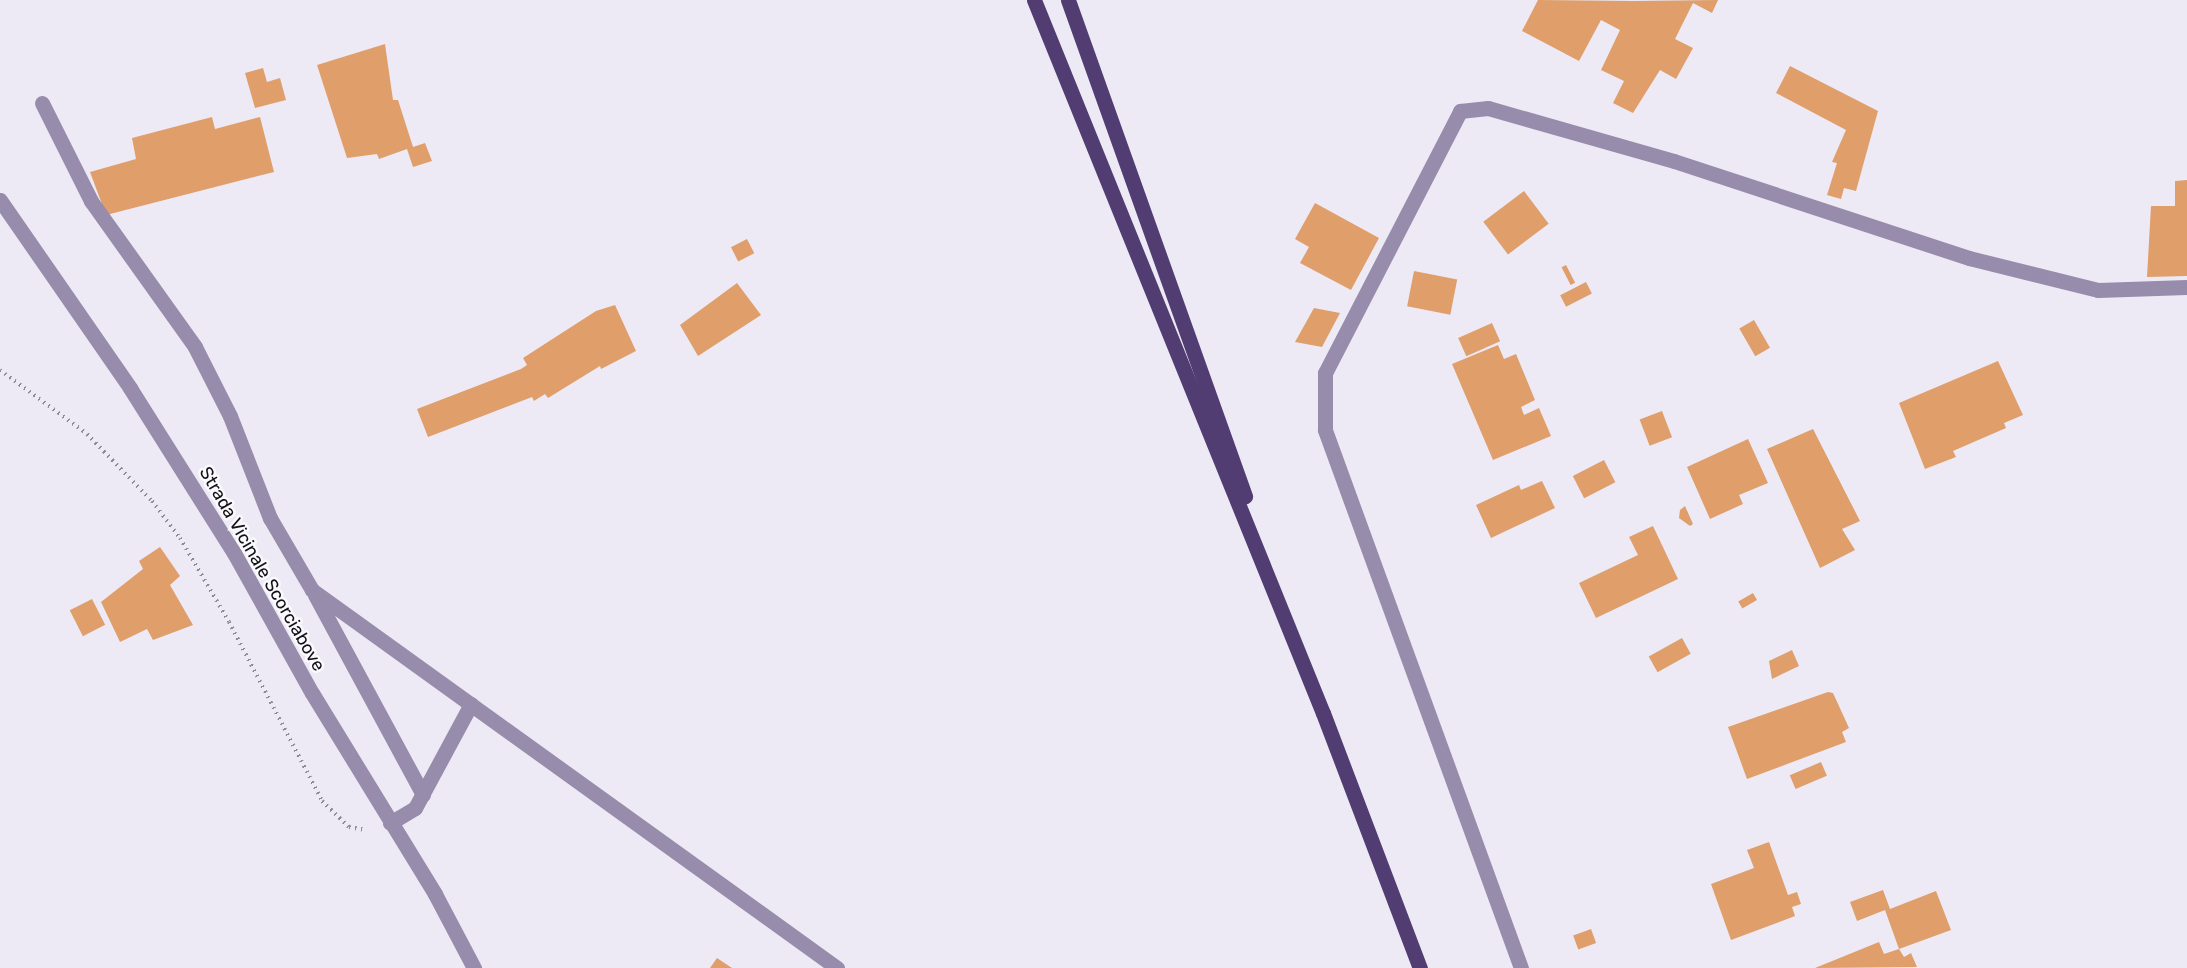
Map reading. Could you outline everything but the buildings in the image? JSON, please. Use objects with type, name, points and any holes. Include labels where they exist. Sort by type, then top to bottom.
[{"type":"main road","points":[[1034,0],[1323,713],[1420,968]]},
{"type":"main road","points":[[1068,0],[1323,713]]},
{"type":"street","points":[[42,103],[91,201],[195,347],[230,416],[270,518],[312,590],[423,795]]},
{"type":"street","points":[[1521,968],[1325,430],[1325,374],[1460,111],[1488,108],[1674,161],[1969,258],[2098,290],[2187,287]]},
{"type":"street","name":"Strada Vicinale Scorciabove","points":[[0,200],[130,388],[234,553],[390,823],[435,894],[474,968]]},
{"type":"street","points":[[312,590],[837,968]]},
{"type":"street","points":[[390,823],[415,808],[471,704]]},
{"type":"path","points":[[0,370],[87,434],[153,501],[180,538],[322,801],[349,827],[365,830],[390,823]]}]
